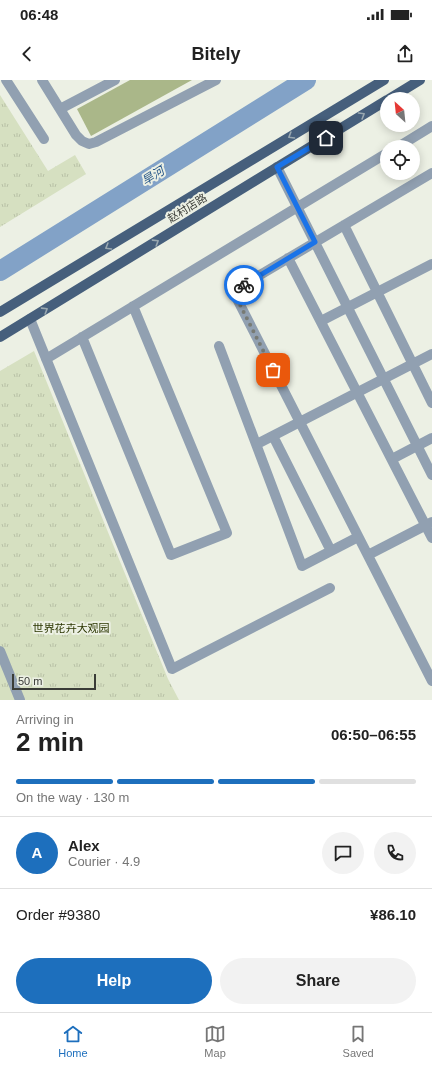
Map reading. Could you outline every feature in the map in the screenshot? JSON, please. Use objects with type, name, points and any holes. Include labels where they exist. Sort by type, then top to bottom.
[{"type":"main road","name":"赵村店路","points":[[0,312],[384,80]]},
{"type":"main road","name":"赵村店路","points":[[401,92],[420,80]]},
{"type":"main road","name":"赵村店路","points":[[0,337],[380,105]]},
{"type":"street","points":[[6,80],[44,139]]},
{"type":"street","points":[[42,80],[76,135],[82,141],[89,144],[96,142],[216,80]]},
{"type":"street","points":[[60,109],[115,80]]},
{"type":"street","points":[[409,140],[432,126]]},
{"type":"street","points":[[46,359],[380,158]]},
{"type":"street","points":[[277,167],[432,475]]},
{"type":"street","points":[[432,173],[233,291],[432,681]]},
{"type":"street","points":[[344,225],[432,403]]},
{"type":"street","points":[[288,258],[357,393],[429,524],[432,538]]},
{"type":"street","points":[[320,321],[432,264]]},
{"type":"street","points":[[82,337],[171,555],[227,533],[133,306]]},
{"type":"street","points":[[30,319],[172,669],[330,588]]},
{"type":"street","points":[[219,346],[302,566],[358,537]]},
{"type":"street","points":[[257,444],[432,354]]},
{"type":"street","points":[[273,436],[331,551]]},
{"type":"street","points":[[392,459],[432,438]]},
{"type":"street","points":[[368,555],[429,524]]},
{"type":"street","points":[[0,650],[20,700]]},
{"type":"green space","points":[[0,95],[48,171],[75,155],[86,174],[0,227]]},
{"type":"green space","name":"世界花卉大观园","points":[[34,351],[168,679],[179,700],[0,700],[0,371]]},
{"type":"building","points":[[130,80],[192,80],[91,136],[77,109]]},
{"type":"waterway","name":"旱河","points":[[0,271],[306,80]]},
{"type":"way so far","points":[[244,285],[233,291],[273,370]]},
{"type":"route","points":[[244,285],[315,242],[277,167],[326,138]]}]
